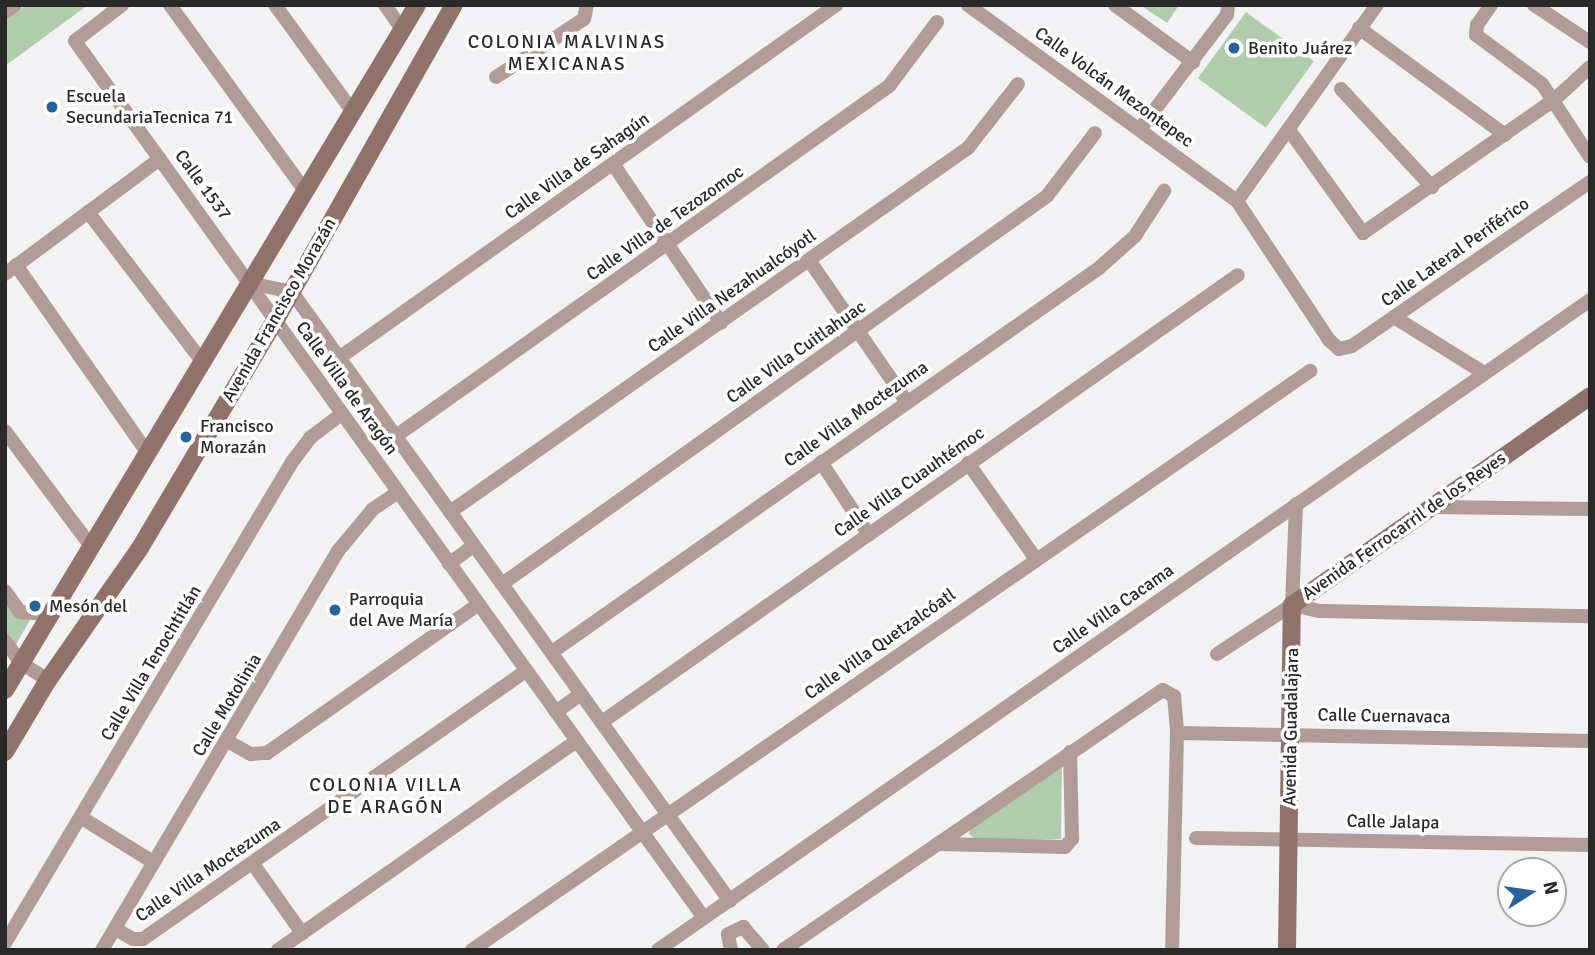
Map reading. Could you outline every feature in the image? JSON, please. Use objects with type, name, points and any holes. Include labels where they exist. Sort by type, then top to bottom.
[{"type":"street","points":[[5,12],[15,5]]},
{"type":"street","name":"Calle 1537","points":[[122,5],[75,41],[250,283]]},
{"type":"street","points":[[170,5],[306,191]]},
{"type":"street","points":[[275,5],[353,112]]},
{"type":"street","points":[[385,5],[402,29]]},
{"type":"street","name":"Avenida Francisco Morazán","points":[[5,690],[201,360],[417,5]]},
{"type":"street","name":"Avenida Francisco Morazán","points":[[5,751],[48,680],[140,548],[292,292],[454,5]]},
{"type":"street","points":[[496,77],[584,19],[587,5]]},
{"type":"street","name":"Calle Villa de Sahagún","points":[[339,358],[836,5]]},
{"type":"street","points":[[1115,5],[1192,62]]},
{"type":"street","points":[[1237,201],[1377,5]]},
{"type":"street","points":[[1491,5],[1476,29],[1476,35],[1542,85],[1590,157]]},
{"type":"street","points":[[1534,5],[1590,42]]},
{"type":"street","name":"Calle Volcán Mezontepec","points":[[974,7],[1237,201],[1329,340],[1339,349]]},
{"type":"street","points":[[1140,129],[1192,62],[1228,7]]},
{"type":"street","name":"Calle Villa de Tezozomoc","points":[[396,436],[889,86],[937,22]]},
{"type":"street","points":[[1359,28],[1505,135]]},
{"type":"street","points":[[1289,130],[1363,233],[1554,100],[1590,66]]},
{"type":"street","name":"Calle Villa Nezahualcóyotl","points":[[450,512],[968,148],[1018,84]]},
{"type":"street","points":[[1341,89],[1432,187]]},
{"type":"street","name":"Calle Villa Cuitlahuac","points":[[502,584],[1047,197],[1095,133]]},
{"type":"street","points":[[147,452],[11,269],[160,159]]},
{"type":"street","points":[[612,164],[721,323]]},
{"type":"street","name":"Calle Lateral Periférico","points":[[1339,349],[1394,317],[1590,182]]},
{"type":"street","name":"Calle Villa Moctezuma","points":[[552,653],[1099,268],[1135,236],[1164,191]]},
{"type":"street","points":[[88,212],[201,360]]},
{"type":"street","points":[[808,260],[906,402]]},
{"type":"street","name":"Calle Villa Cuauhtémoc","points":[[602,722],[1238,275]]},
{"type":"street","points":[[250,283],[292,292]]},
{"type":"street","name":"Calle Villa de Aragón","points":[[250,283],[704,918]]},
{"type":"street","name":"Calle Villa de Aragón","points":[[292,292],[730,901]]},
{"type":"street","name":"Calle Villa Cacama","points":[[658,950],[1590,300]]},
{"type":"street","points":[[1394,317],[1484,373]]},
{"type":"street","name":"Calle Villa Quetzalcóatl","points":[[472,950],[1310,371]]},
{"type":"street","name":"Avenida Ferrocarril de los Reyes","points":[[1217,654],[1292,605],[1588,399]]},
{"type":"street","name":"Calle Villa Tenochtitlán","points":[[5,943],[292,462],[311,437],[342,414]]},
{"type":"street","points":[[5,431],[90,545]]},
{"type":"street","points":[[821,462],[869,535]]},
{"type":"street","points":[[968,463],[1036,559]]},
{"type":"street","name":"Calle Motolinia","points":[[102,950],[153,862],[229,742],[350,535],[373,509],[398,492]]},
{"type":"street","name":"Avenida Guadalajara","points":[[1287,950],[1296,504]]},
{"type":"street","points":[[1431,507],[1590,509]]},
{"type":"street","points":[[449,564],[474,545]]},
{"type":"street","points":[[5,592],[20,611],[50,614]]},
{"type":"street","points":[[229,742],[251,754],[267,753],[479,604]]},
{"type":"street","points":[[1292,605],[1320,611],[1590,615]]},
{"type":"street","points":[[5,641],[21,663],[48,680]]},
{"type":"street","name":"Calle Villa Moctezuma","points":[[115,929],[143,939],[526,671]]},
{"type":"street","points":[[783,950],[1156,690],[1170,691],[1175,703],[1177,733],[1172,950]]},
{"type":"street","points":[[556,712],[581,694]]},
{"type":"street","name":"Calle Cuernavaca","points":[[1177,733],[1292,733],[1590,741]]},
{"type":"street","points":[[278,950],[576,741]]},
{"type":"street","points":[[937,844],[1065,847],[1072,839],[1070,752]]},
{"type":"street","points":[[82,818],[153,862]]},
{"type":"street","name":"Calle Jalapa","points":[[1196,838],[1590,845]]},
{"type":"street","points":[[253,864],[302,933]]},
{"type":"street","points":[[731,950],[728,934],[743,927],[763,950]]},
{"type":"green space","points":[[26,5],[88,5],[5,66],[5,21]]},
{"type":"green space","points":[[1140,5],[1179,5],[1167,23]]},
{"type":"green space","points":[[1246,12],[1314,61],[1266,128],[1198,78]]},
{"type":"green space","points":[[5,600],[30,620],[15,646],[5,633]]},
{"type":"green space","points":[[1062,764],[1061,839],[976,840],[969,834],[971,825]]},
{"type":"place","name":"Benito Juárez","points":[[1234,48]]},
{"type":"place","name":"Escuela SecundariaTecnica 71","points":[[52,107]]},
{"type":"place","name":"Francisco Morazán","points":[[186,437]]},
{"type":"place","name":"Mesón del","points":[[35,606]]},
{"type":"place","name":"Parroquia del Ave María","points":[[335,610]]},
{"type":"district","name":"COLONIA MALVINAS MEXICANAS","points":[[567,54]]},
{"type":"district","name":"COLONIA VILLA DE ARAGÓN","points":[[386,797]]}]
